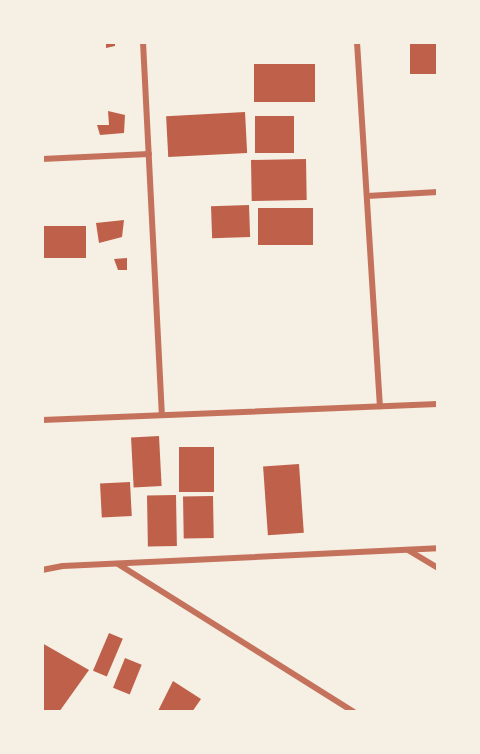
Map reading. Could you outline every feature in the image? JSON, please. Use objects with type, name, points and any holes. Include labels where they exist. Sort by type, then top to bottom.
[{"type":"street","points":[[143,42],[162,415]]},
{"type":"street","points":[[357,42],[380,406]]},
{"type":"street","points":[[42,159],[149,154]]},
{"type":"street","points":[[367,196],[438,192]]},
{"type":"street","points":[[42,420],[438,404]]},
{"type":"street","points":[[42,570],[63,566],[438,548]]},
{"type":"street","points":[[407,549],[438,568]]},
{"type":"street","points":[[117,564],[352,712]]},
{"type":"building","points":[[106,42],[115,42],[115,46],[106,48]]},
{"type":"building","points":[[410,42],[438,42],[438,74],[410,74]]},
{"type":"building","points":[[254,64],[315,64],[315,102],[254,102]]},
{"type":"building","points":[[108,111],[125,115],[124,133],[100,135],[97,125],[109,125]]},
{"type":"building","points":[[245,112],[247,153],[168,157],[166,116]]},
{"type":"building","points":[[255,116],[294,116],[294,153],[255,153]]},
{"type":"building","points":[[306,159],[307,200],[252,201],[251,160]]},
{"type":"building","points":[[249,205],[250,237],[212,238],[211,206]]},
{"type":"building","points":[[258,208],[313,208],[313,245],[258,245]]},
{"type":"building","points":[[124,220],[122,237],[99,243],[96,223]]},
{"type":"building","points":[[42,226],[86,226],[86,258],[42,258]]},
{"type":"building","points":[[127,258],[127,270],[118,270],[114,259]]},
{"type":"building","points":[[159,436],[162,486],[134,487],[131,437]]},
{"type":"building","points":[[179,447],[214,447],[214,492],[179,492]]},
{"type":"building","points":[[299,464],[304,533],[268,535],[263,467]]},
{"type":"building","points":[[130,482],[132,516],[102,518],[100,484]]},
{"type":"building","points":[[176,495],[177,546],[148,546],[147,496]]},
{"type":"building","points":[[213,496],[214,538],[184,539],[183,497]]},
{"type":"building","points":[[109,633],[123,639],[107,677],[93,671]]},
{"type":"building","points":[[42,643],[89,670],[59,712],[42,712]]},
{"type":"building","points":[[125,658],[142,665],[130,694],[113,688]]},
{"type":"building","points":[[173,681],[201,699],[192,712],[158,711]]}]
